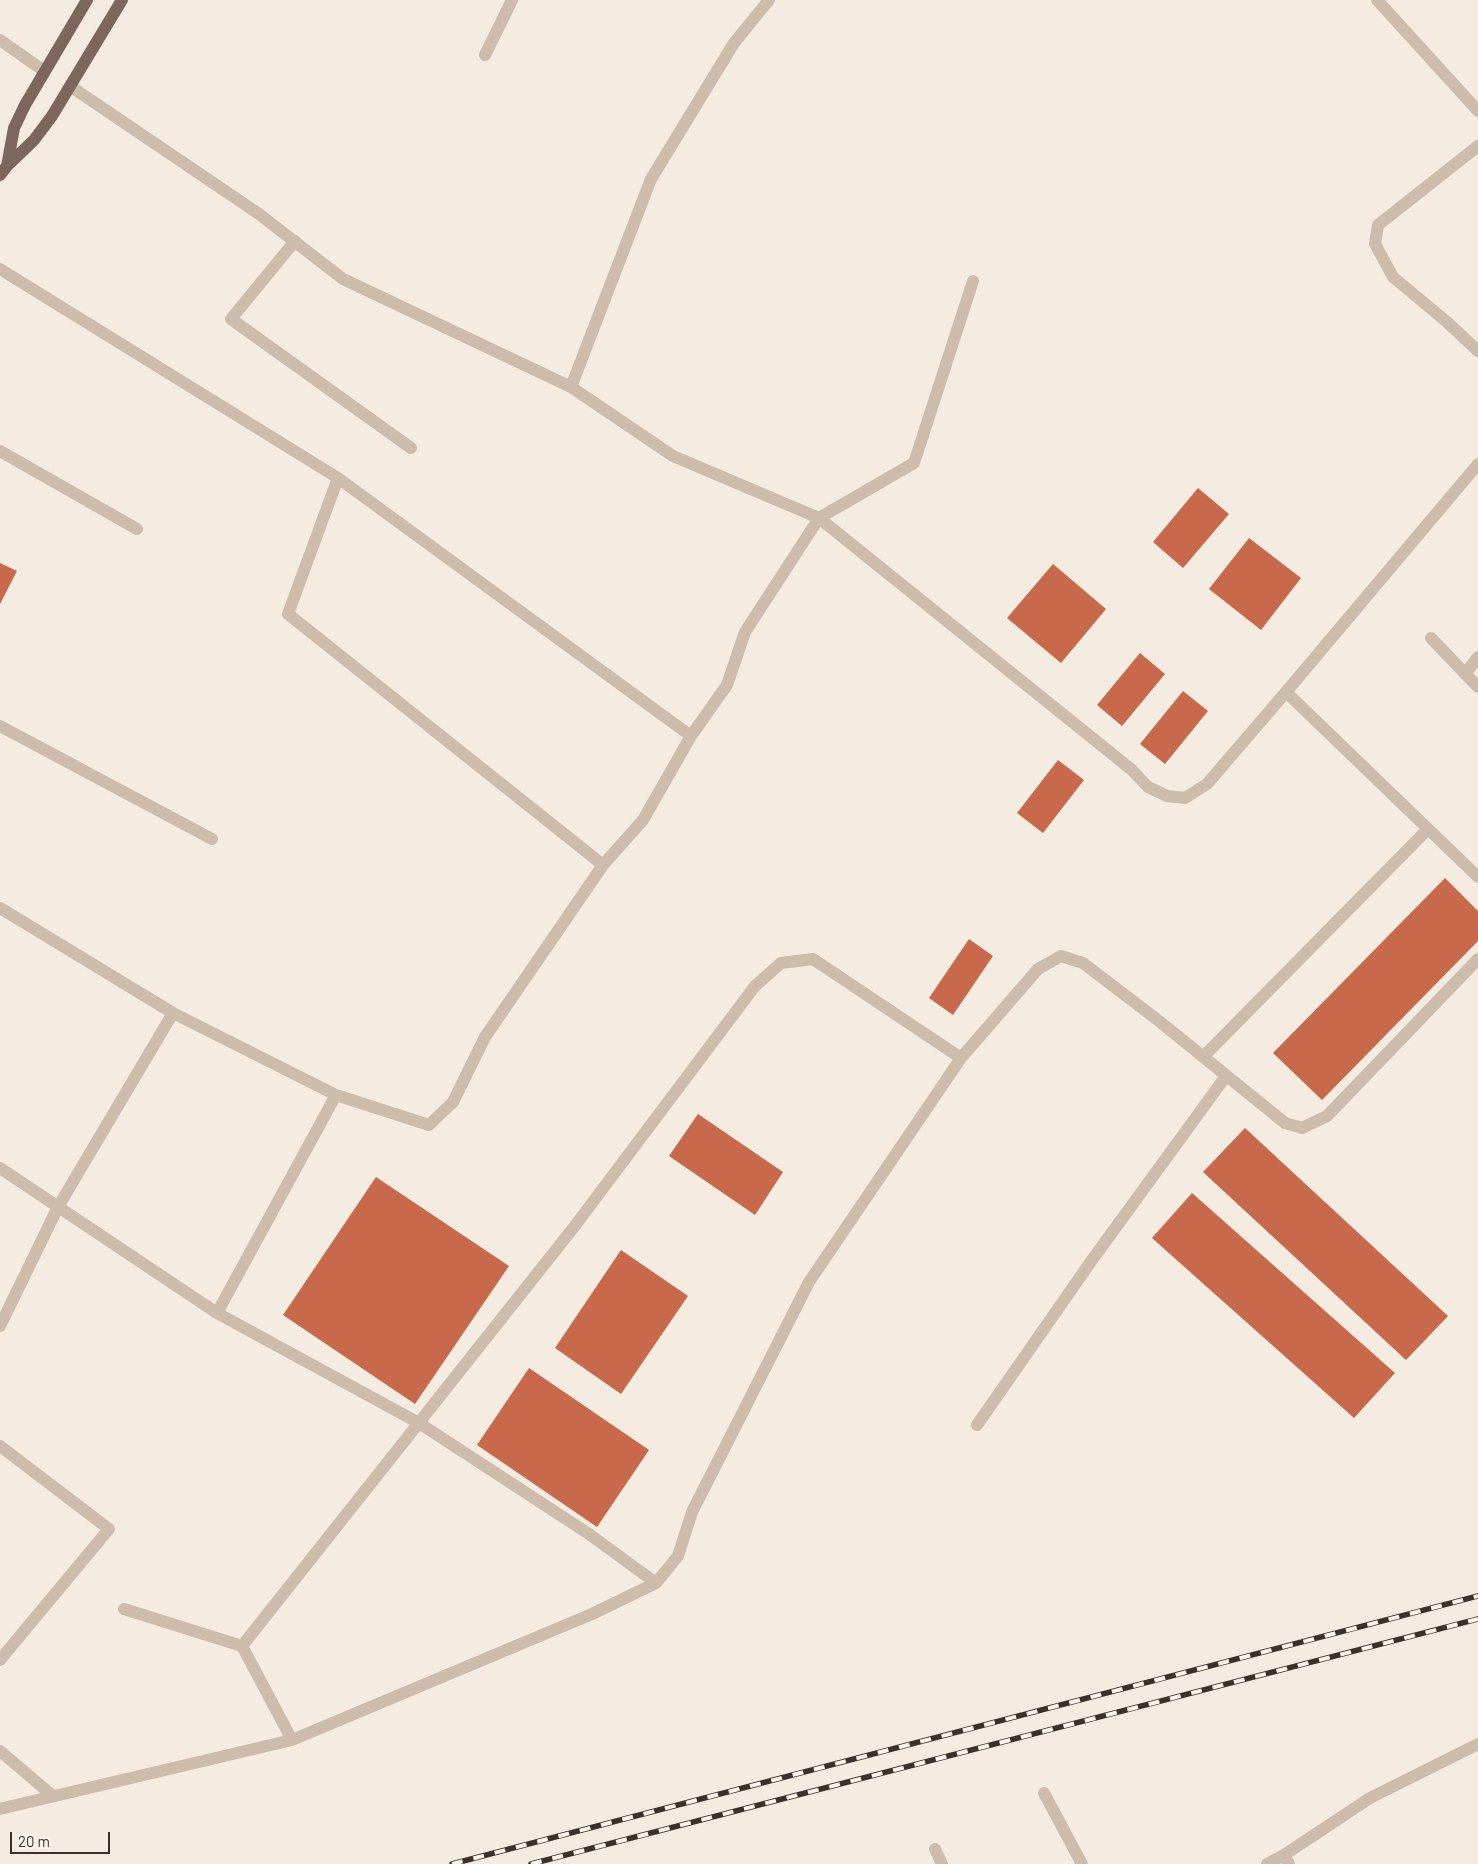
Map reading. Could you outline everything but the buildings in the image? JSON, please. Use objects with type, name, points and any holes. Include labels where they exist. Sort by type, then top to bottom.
[{"type":"main road","points":[[3,171],[14,128],[44,71],[87,0]]},
{"type":"main road","points":[[3,171],[34,140],[52,116],[122,0]]},
{"type":"street","points":[[485,55],[512,0]]},
{"type":"street","points":[[572,387],[651,180],[734,43],[770,0]]},
{"type":"street","points":[[1378,0],[1478,111]]},
{"type":"street","points":[[0,40],[44,71]]},
{"type":"street","points":[[70,86],[259,214],[343,279],[572,387],[673,456],[819,518],[1132,770],[1148,787],[1167,796],[1185,798],[1207,784],[1478,464]]},
{"type":"street","points":[[1478,146],[1378,225],[1374,244],[1393,277],[1447,322],[1478,351]]},
{"type":"street","points":[[295,241],[231,319],[411,448]]},
{"type":"street","points":[[0,269],[338,478],[691,736]]},
{"type":"street","points":[[0,908],[173,1013],[336,1095],[429,1125],[453,1102],[485,1036],[603,865],[644,820],[691,736],[727,685],[745,632],[819,518],[914,463],[973,281]]},
{"type":"street","points":[[0,451],[136,529]]},
{"type":"street","points":[[338,478],[288,614],[603,865]]},
{"type":"street","points":[[1430,638],[1478,687]]},
{"type":"street","points":[[1465,674],[1478,657]]},
{"type":"street","points":[[1286,692],[1478,877]]},
{"type":"street","points":[[0,726],[212,839]]},
{"type":"street","points":[[1203,1057],[1428,829]]},
{"type":"street","points":[[0,1809],[292,1740],[592,1614],[656,1583],[678,1556],[692,1512],[808,1282],[961,1058],[1038,969],[1061,956],[1083,963],[1285,1123],[1302,1128],[1326,1116],[1478,959]]},
{"type":"street","points":[[242,1646],[585,1212],[755,986],[781,963],[813,959],[961,1058]]},
{"type":"street","points":[[0,1326],[58,1207],[173,1013]]},
{"type":"street","points":[[977,1425],[1092,1260],[1226,1076]]},
{"type":"street","points":[[217,1314],[336,1095]]},
{"type":"street","points":[[0,1168],[217,1314],[419,1423],[589,1534],[656,1583]]},
{"type":"street","points":[[0,1446],[109,1529],[0,1660]]},
{"type":"street","points":[[124,1609],[242,1646],[292,1740]]},
{"type":"street","points":[[1267,1864],[1287,1860],[1370,1798],[1478,1744]]},
{"type":"street","points":[[0,1751],[53,1796]]},
{"type":"street","points":[[1044,1793],[1082,1864]]},
{"type":"street","points":[[935,1850],[942,1864]]},
{"type":"railway","points":[[452,1864],[1478,1596]]},
{"type":"railway","points":[[531,1864],[1478,1619]]}]
